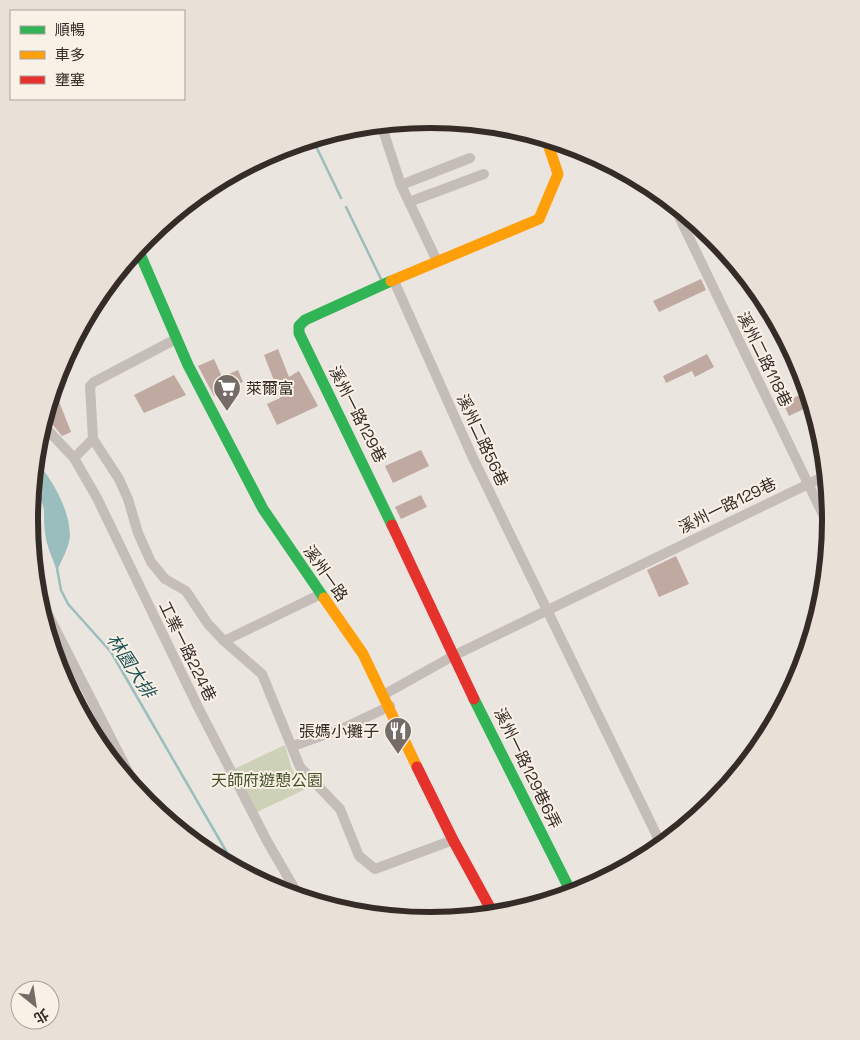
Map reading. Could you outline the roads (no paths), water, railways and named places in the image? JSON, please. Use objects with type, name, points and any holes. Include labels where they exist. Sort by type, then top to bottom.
[{"type":"street","points":[[383,131],[401,185],[437,261]]},
{"type":"street","name":"溪州一路129巷","points":[[454,656],[359,452],[299,334],[299,326],[305,320],[437,261],[539,219],[558,174],[549,146]]},
{"type":"street","points":[[401,185],[470,158]]},
{"type":"street","points":[[409,202],[484,174]]},
{"type":"street","name":"溪州二路118巷","points":[[679,217],[822,513]]},
{"type":"street","name":"溪州一路","points":[[140,255],[176,339],[263,509],[363,654],[385,694],[453,840],[490,908]]},
{"type":"street","name":"溪州二路56巷","points":[[394,281],[474,458],[658,839]]},
{"type":"street","points":[[176,339],[94,382],[90,386],[93,439],[128,499],[138,534],[151,562],[165,579],[186,591],[208,624],[224,642],[262,674],[300,766],[340,809],[352,844],[367,865],[375,870],[384,868],[453,840]]},
{"type":"street","name":"工業一路224巷","points":[[48,430],[74,458],[97,498],[198,706],[267,841],[294,888]]},
{"type":"street","points":[[74,458],[93,439]]},
{"type":"street","name":"溪州一路129巷","points":[[385,694],[454,656],[548,609],[820,478]]},
{"type":"street","points":[[224,642],[321,594]]},
{"type":"street","points":[[50,619],[126,768]]},
{"type":"street","name":"溪州一路129巷6弄","points":[[454,656],[569,887]]},
{"type":"street","points":[[293,746],[346,727],[390,706]]},
{"type":"water","points":[[41,467],[59,494],[69,525],[69,544],[57,571],[48,547],[44,525],[44,509],[38,494]]},
{"type":"waterway","points":[[315,145],[341,198]]},
{"type":"waterway","points":[[346,207],[381,279]]},
{"type":"waterway","name":"林園大排","points":[[57,568],[61,590],[68,604],[111,652],[230,857]]},
{"type":"place","name":"萊爾富","points":[[227,412]]},
{"type":"place","name":"張媽小攤子","points":[[398,755]]},
{"type":"park label","name":"天師府遊憩公園","points":[[267,780]]}]
